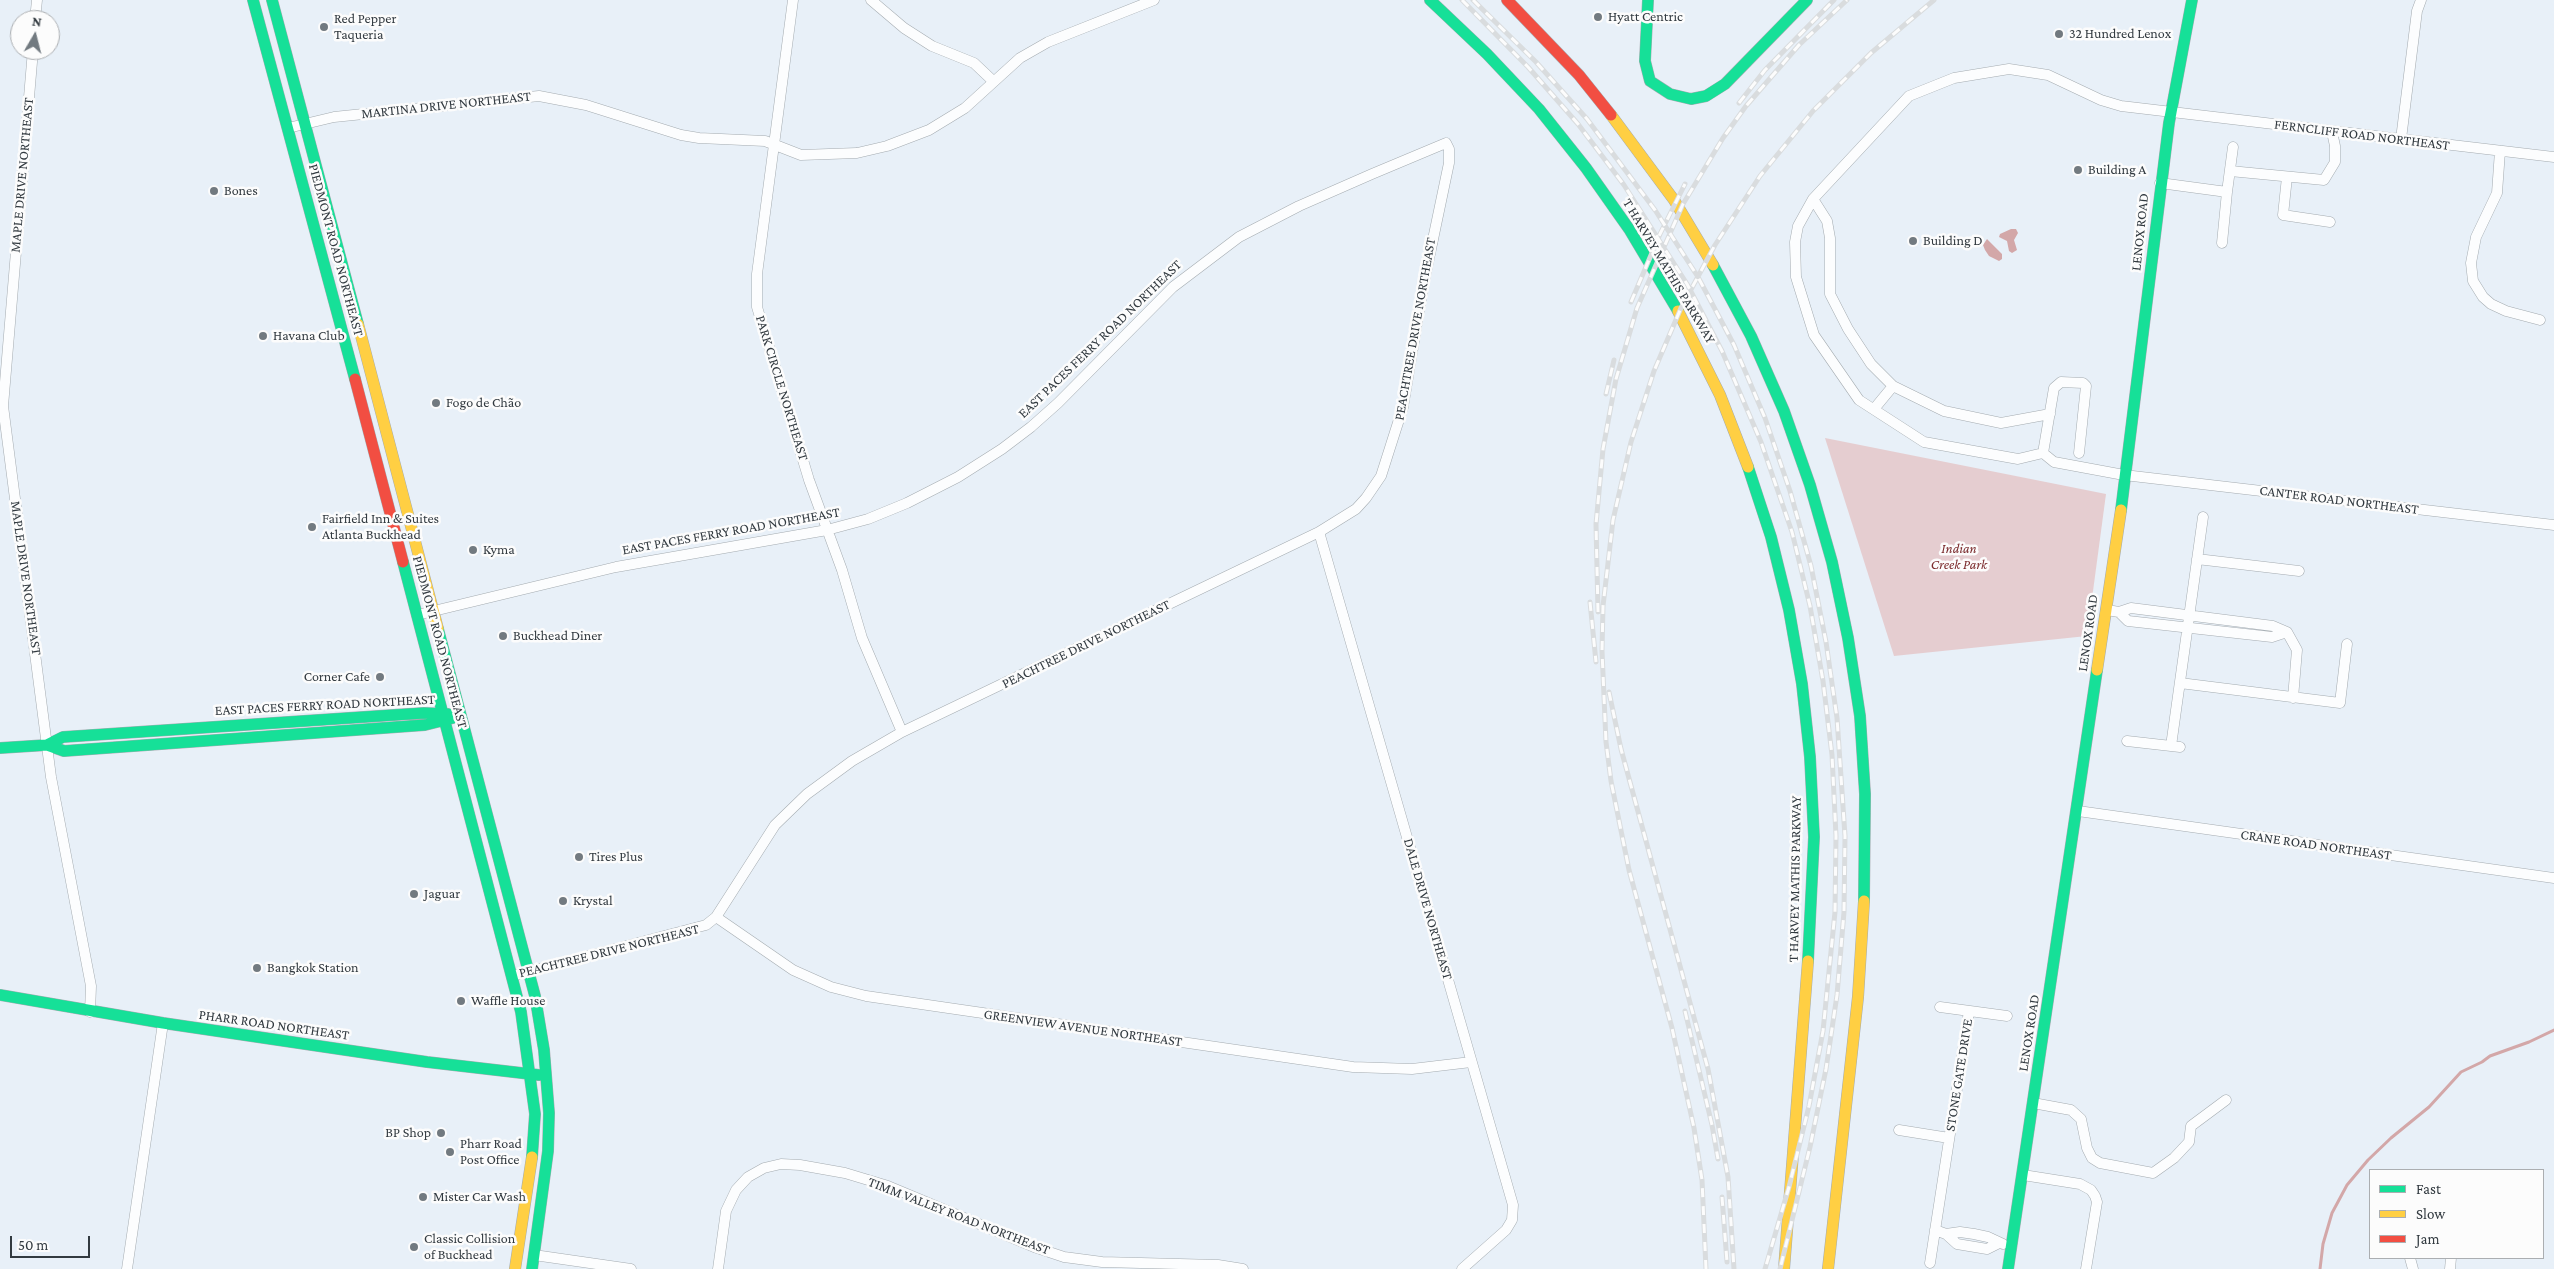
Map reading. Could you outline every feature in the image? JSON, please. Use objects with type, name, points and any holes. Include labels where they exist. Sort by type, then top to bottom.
[{"type":"main road","name":"PIEDMONT ROAD NORTHEAST","points":[[253,0],[444,717],[525,1032],[535,1114],[533,1150],[514,1269]]},
{"type":"main road","name":"PIEDMONT ROAD NORTHEAST","points":[[272,0],[528,971],[542,1034],[548,1096],[548,1151],[532,1269]]},
{"type":"main road","name":"T HARVEY MATHIS PARKWAY","points":[[1430,0],[1487,54],[1539,109],[1586,168],[1629,229],[1687,326],[1720,395],[1748,465],[1771,537],[1791,619],[1802,684],[1810,757],[1814,837],[1809,951],[1784,1269]]},
{"type":"main road","points":[[1507,0],[1579,75],[1619,124],[1674,200],[1714,267],[1751,336],[1784,411],[1810,485],[1832,562],[1848,638],[1860,716],[1865,794],[1866,875],[1858,997],[1828,1269]]},
{"type":"main road","points":[[1648,0],[1645,61],[1650,81],[1656,87],[1670,94],[1691,99],[1706,96],[1725,84],[1806,0]]},
{"type":"main road","name":"LENOX ROAD","points":[[2008,1269],[2107,610],[2146,315],[2160,183],[2170,113],[2192,0]]},
{"type":"main road","name":"EAST PACES FERRY ROAD NORTHEAST","points":[[0,748],[47,745],[64,750],[73,750],[425,725],[444,717],[460,715]]},
{"type":"main road","name":"PHARR ROAD NORTHEAST","points":[[0,995],[163,1024],[545,1076]]},
{"type":"street","name":"PARK CIRCLE NORTHEAST","points":[[793,0],[757,274],[757,307],[809,480],[842,570],[862,638],[902,732]]},
{"type":"street","points":[[871,0],[904,28],[932,46],[974,63],[993,81]]},
{"type":"street","name":"MARTINA DRIVE NORTHEAST","points":[[288,128],[305,123],[358,114],[539,96],[586,105],[681,135],[774,143],[801,155],[857,153],[887,146],[948,120],[1020,58],[1048,42],[1154,0]]},
{"type":"street","points":[[2400,139],[2417,11],[2421,0]]},
{"type":"street","name":"MAPLE DRIVE NORTHEAST","points":[[32,60],[3,406],[51,777],[91,986],[90,1012]]},
{"type":"street","name":"FERNCLIFF ROAD NORTHEAST","points":[[2043,453],[2018,459],[1924,442],[1859,400],[1814,335],[1796,277],[1795,242],[1798,226],[1813,199],[1843,170],[1909,96],[1954,78],[2009,69],[2048,75],[2101,100],[2120,106],[2554,157]]},
{"type":"street","points":[[2230,171],[2324,180],[2331,165],[2329,162],[2330,142],[2328,131]]},
{"type":"street","name":"EAST PACES FERRY ROAD NORTHEAST","points":[[417,615],[616,567],[827,530],[868,519],[907,503],[958,477],[1002,449],[1058,403],[1173,287],[1240,237],[1299,206],[1446,144]]},
{"type":"street","name":"PEACHTREE DRIVE NORTHEAST","points":[[512,976],[696,930],[716,917],[764,840],[788,811],[852,761],[902,732],[1319,532],[1346,517],[1366,498],[1381,476],[1394,441],[1405,399],[1422,287],[1449,164],[1450,154],[1446,144]]},
{"type":"street","points":[[2222,243],[2234,147]]},
{"type":"street","points":[[2500,151],[2496,193],[2476,237],[2471,263],[2473,281],[2483,297],[2491,304],[2506,311],[2540,320]]},
{"type":"street","points":[[2287,177],[2283,215],[2330,222]]},
{"type":"street","points":[[2160,183],[2227,192]]},
{"type":"street","points":[[1813,199],[1827,222],[1830,238],[1830,294],[1848,329],[1871,364],[1894,386],[1944,412],[2001,423],[2050,414]]},
{"type":"street","points":[[2043,453],[2057,384],[2068,382],[2083,383],[2086,386],[2079,453]]},
{"type":"street","points":[[1874,409],[1894,386]]},
{"type":"street","name":"CANTER ROAD NORTHEAST","points":[[2043,453],[2054,462],[2124,474],[2554,526]]},
{"type":"street","points":[[2127,740],[2175,746],[2180,683],[2203,517]]},
{"type":"street","name":"DALE DRIVE NORTHEAST","points":[[1319,532],[1514,1212],[1506,1230],[1462,1269]]},
{"type":"street","points":[[2197,559],[2299,571]]},
{"type":"street","points":[[2107,610],[2120,612],[2131,608],[2273,626],[2287,632],[2297,650],[2293,698]]},
{"type":"street","points":[[2120,612],[2128,621],[2272,637],[2287,632]]},
{"type":"street","points":[[2180,683],[2340,703],[2347,644]]},
{"type":"street","name":"CRANE ROAD NORTHEAST","points":[[2078,810],[2554,878]]},
{"type":"street","name":"GREENVIEW AVENUE NORTHEAST","points":[[716,917],[793,970],[832,987],[866,996],[1353,1067],[1412,1069],[1471,1062]]},
{"type":"street","name":"STONE GATE DRIVE","points":[[1940,1007],[2007,1016]]},
{"type":"street","name":"STONE GATE DRIVE","points":[[1930,1263],[1969,1011]]},
{"type":"street","points":[[128,1269],[163,1024]]},
{"type":"street","points":[[2033,1103],[2071,1110],[2081,1119],[2087,1148],[2092,1158],[2100,1163],[2153,1173],[2174,1158],[2189,1142],[2191,1126],[2226,1100]]},
{"type":"street","name":"STONE GATE DRIVE","points":[[1899,1130],[1949,1138]]},
{"type":"street","name":"TIMM VALLEY ROAD NORTHEAST","points":[[718,1269],[726,1211],[736,1190],[756,1172],[781,1164],[800,1164],[845,1173],[888,1186],[1034,1247],[1064,1257],[1102,1262],[1218,1265],[1243,1269]]},
{"type":"street","points":[[2022,1175],[2080,1184],[2091,1190],[2097,1202],[2086,1269]]},
{"type":"street","points":[[1935,1230],[1946,1234],[1960,1232],[1974,1234],[1988,1237],[1999,1243],[2012,1245]]},
{"type":"street","points":[[534,1255],[631,1269]]},
{"type":"green space","name":"Indian Creek Park","points":[[1825,438],[2106,494],[2087,636],[1894,656]]},
{"type":"shaded area","points":[[2016,229],[2018,233],[2014,240],[2017,250],[2012,253],[2009,251],[2007,241],[1999,237],[2000,234]]},
{"type":"shaded area","points":[[1987,239],[2002,254],[2002,259],[1999,261],[1989,256],[1985,250],[1983,245]]},
{"type":"waterway","points":[[2320,1269],[2323,1244],[2332,1213],[2347,1185],[2368,1160],[2391,1138],[2429,1107],[2461,1072],[2490,1056],[2529,1042],[2554,1030]]},
{"type":"railway","points":[[1462,0],[1528,67],[1578,124],[1624,185],[1687,284],[1722,351],[1761,442],[1792,532],[1810,606],[1823,681],[1832,755],[1836,836],[1835,912],[1823,1031],[1809,1106],[1789,1187],[1765,1269]]},
{"type":"railway","points":[[1473,0],[1536,62],[1587,119],[1655,210],[1698,277],[1734,345],[1765,418],[1790,491],[1811,566],[1826,642],[1837,718],[1845,836],[1844,912],[1837,995],[1826,1069],[1810,1147],[1780,1269]]},
{"type":"railway","points":[[1739,103],[1765,70],[1834,0]]},
{"type":"railway","points":[[1598,612],[1596,524],[1603,449],[1616,379],[1637,308],[1683,204],[1723,138],[1746,106],[1799,45],[1847,0]]},
{"type":"railway","points":[[1706,1269],[1702,1180],[1694,1128],[1672,1028],[1629,870],[1611,781],[1606,742],[1602,651],[1603,606],[1613,520],[1631,442],[1654,371],[1681,308],[1715,245],[1760,176],[1813,111],[1871,53],[1934,0]]},
{"type":"railway","points":[[1631,302],[1660,234],[1685,184]]},
{"type":"railway","points":[[1606,394],[1614,360]]},
{"type":"railway","points":[[1590,602],[1596,662]]},
{"type":"railway","points":[[1609,692],[1621,749],[1708,1069],[1728,1177],[1734,1269]]},
{"type":"railway","points":[[1685,1011],[1712,1125],[1718,1159]]},
{"type":"railway","points":[[1722,1197],[1727,1262]]},
{"type":"traffic: fast","points":[[253,0],[355,379]]},
{"type":"traffic: fast","points":[[272,0],[358,324]]},
{"type":"traffic: fast","points":[[1430,0],[1487,54],[1539,109],[1586,168],[1629,229],[1678,311]]},
{"type":"traffic: fast","points":[[1648,0],[1645,61],[1650,81],[1670,94],[1691,99],[1706,96],[1725,84],[1807,0]]},
{"type":"traffic: fast","points":[[2121,510],[2169,123],[2192,0]]},
{"type":"traffic: fast","points":[[1713,265],[1751,336],[1784,411],[1810,485],[1832,562],[1848,638],[1860,716],[1865,794],[1864,901]]},
{"type":"traffic: fast","points":[[1748,467],[1771,537],[1789,610],[1802,684],[1810,757],[1814,837],[1808,961]]},
{"type":"traffic: fast","points":[[403,562],[521,1012],[535,1114],[532,1157]]},
{"type":"traffic: fast","points":[[438,629],[535,996],[544,1050],[549,1113],[548,1151],[532,1269]]},
{"type":"traffic: fast","points":[[2008,1269],[2097,670]]},
{"type":"traffic: fast","points":[[47,745],[63,737],[424,713],[448,714]]},
{"type":"traffic: fast","points":[[0,748],[47,745],[64,751],[425,725],[453,718]]},
{"type":"traffic: fast","points":[[0,995],[163,1023],[427,1062],[539,1075]]},
{"type":"traffic: slow","points":[[1611,115],[1674,200],[1713,265]]},
{"type":"traffic: slow","points":[[1678,311],[1720,395],[1748,467]]},
{"type":"traffic: slow","points":[[358,324],[438,629]]},
{"type":"traffic: slow","points":[[2097,670],[2121,510]]},
{"type":"traffic: slow","points":[[1828,1269],[1858,997],[1864,901]]},
{"type":"traffic: slow","points":[[1784,1269],[1808,961]]},
{"type":"traffic: slow","points":[[515,1269],[532,1157]]},
{"type":"traffic: jam","points":[[1507,0],[1579,75],[1611,115]]},
{"type":"traffic: jam","points":[[355,379],[403,562]]},
{"type":"place","name":"Hyatt Centric","points":[[1598,17]]},
{"type":"place","name":"Red Pepper Taqueria","points":[[324,27]]},
{"type":"place","name":"32 Hundred Lenox","points":[[2059,34]]},
{"type":"place","name":"Building A","points":[[2078,170]]},
{"type":"place","name":"Bones","points":[[214,191]]},
{"type":"place","name":"Building D","points":[[1913,241]]},
{"type":"place","name":"Havana Club","points":[[263,336]]},
{"type":"place","name":"Fogo de Chão","points":[[436,403]]},
{"type":"place","name":"Fairfield Inn & Suites Atlanta Buckhead","points":[[312,527]]},
{"type":"place","name":"Kyma","points":[[473,550]]},
{"type":"place","name":"Buckhead Diner","points":[[503,636]]},
{"type":"place","name":"Corner Cafe","points":[[380,677]]},
{"type":"place","name":"Tires Plus","points":[[579,857]]},
{"type":"place","name":"Jaguar","points":[[414,894]]},
{"type":"place","name":"Krystal","points":[[563,901]]},
{"type":"place","name":"Bangkok Station","points":[[257,968]]},
{"type":"place","name":"Waffle House","points":[[461,1001]]},
{"type":"place","name":"BP Shop","points":[[441,1133]]},
{"type":"place","name":"Pharr Road Post Office","points":[[450,1152]]},
{"type":"place","name":"Mister Car Wash","points":[[423,1197]]},
{"type":"place","name":"Classic Collision of Buckhead","points":[[414,1247]]}]
